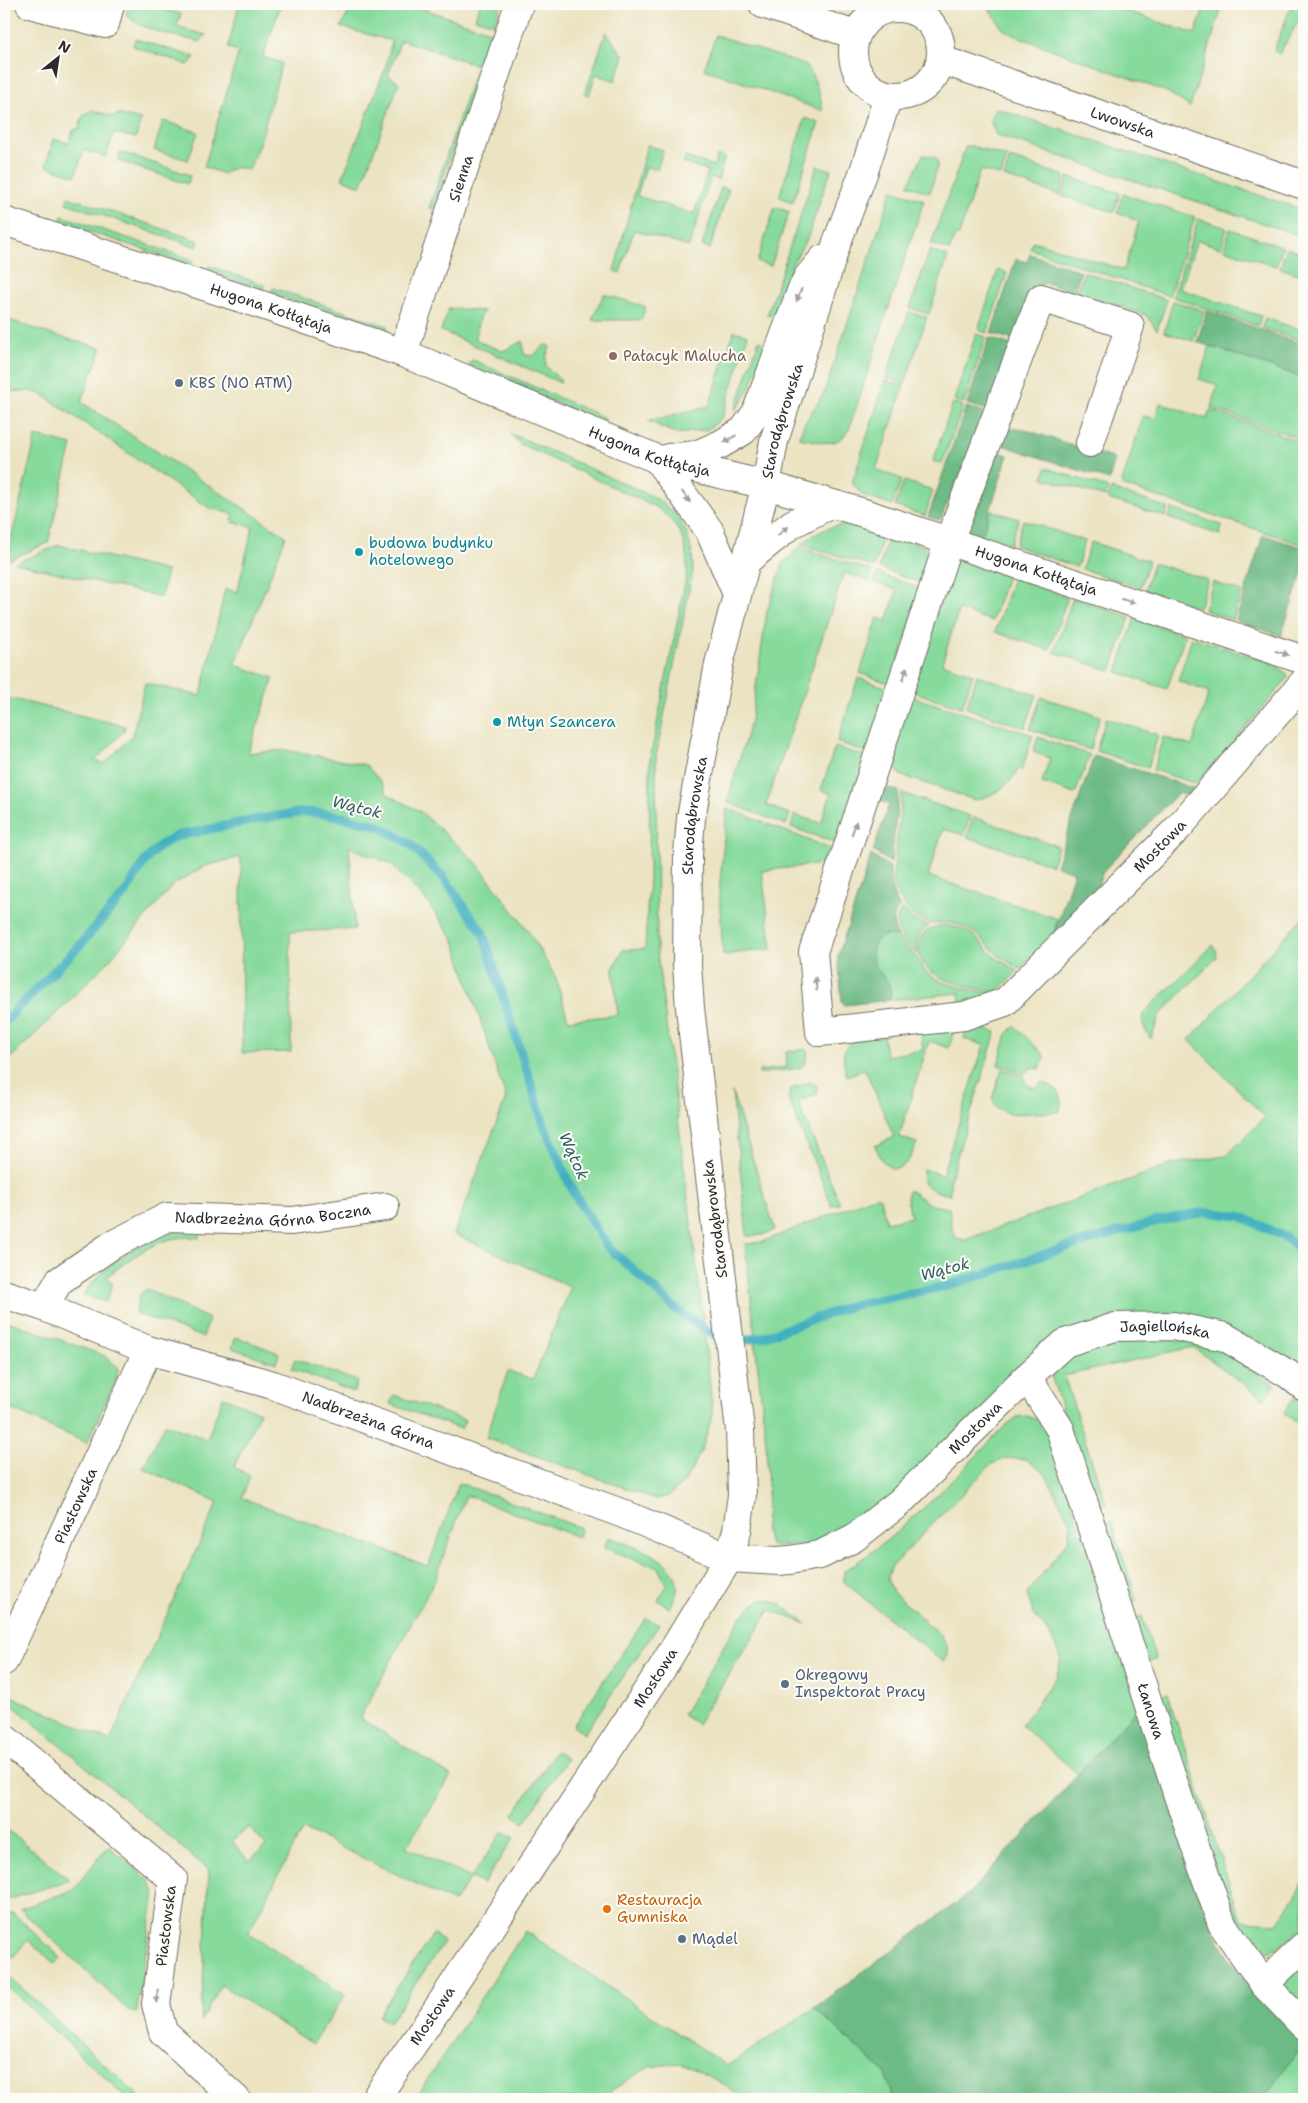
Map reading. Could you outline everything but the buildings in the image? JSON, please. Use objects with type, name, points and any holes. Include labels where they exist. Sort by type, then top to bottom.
[{"type":"street","points":[[30,4],[108,14]]},
{"type":"street","name":"Sienna","points":[[404,353],[520,4]]},
{"type":"street","points":[[763,4],[855,35]]},
{"type":"street","points":[[908,6],[932,25],[943,49],[942,60],[931,80],[923,88],[908,94],[888,96],[871,88],[863,81],[857,71],[852,50],[855,35],[871,15],[882,9],[908,6]]},
{"type":"street","name":"Lwowska","points":[[942,60],[1304,185]]},
{"type":"street","name":"Starodąbrowska","points":[[728,1558],[737,1531],[742,1495],[740,1430],[690,1008],[687,965],[688,854],[691,818],[718,674],[766,485],[774,441],[837,242],[864,171],[888,96]]},
{"type":"street","name":"Hugona Kołłątaja","points":[[4,221],[404,353],[657,458],[766,485],[831,504],[948,541],[1304,660]]},
{"type":"street","points":[[657,458],[696,455],[721,444],[743,431],[756,413],[808,276],[837,242]]},
{"type":"street","points":[[948,541],[1041,298],[1130,326],[1090,443]]},
{"type":"street","points":[[657,458],[710,530],[737,594]]},
{"type":"street","points":[[745,562],[792,524],[831,504]]},
{"type":"street","name":"Mostowa","points":[[948,541],[813,952],[820,1032],[964,1016],[1004,1002],[1178,828],[1304,682]]},
{"type":"street","name":"Nadbrzeżna Górna Boczna","points":[[44,1307],[59,1281],[112,1245],[167,1217],[292,1221],[385,1207]]},
{"type":"street","name":"Nadbrzeżna Górna","points":[[4,1294],[44,1307],[148,1350],[273,1385],[621,1513],[728,1558]]},
{"type":"street","name":"Jagiellońska","points":[[1027,1377],[1065,1343],[1115,1326],[1173,1326],[1225,1337],[1288,1374],[1304,1387]]},
{"type":"street","name":"Piastowska","points":[[4,1661],[148,1350]]},
{"type":"street","name":"Mostowa","points":[[374,2099],[434,2014],[661,1670],[728,1558],[778,1562],[820,1554],[854,1538],[900,1502],[1027,1377]]},
{"type":"street","name":"Łanowa","points":[[1027,1377],[1060,1428],[1178,1796],[1222,1924],[1264,1984],[1304,2026]]},
{"type":"street","name":"Piastowska","points":[[4,1738],[173,1879],[156,2004],[163,2032],[236,2099]]},
{"type":"street","points":[[1264,1984],[1304,1946]]},
{"type":"green space","points":[[129,4],[139,4],[181,14],[177,27],[206,35],[200,42],[138,24],[126,13]]},
{"type":"green space","points":[[239,4],[281,4],[263,57],[282,63],[261,139],[249,170],[236,168],[224,174],[204,167],[239,51],[228,48]]},
{"type":"green space","points":[[353,4],[409,4],[492,32],[433,209],[429,208],[477,65],[401,40],[388,75],[399,83],[361,186],[342,179],[385,69],[392,41],[341,27]]},
{"type":"green space","points":[[480,4],[501,4],[494,24],[475,18]]},
{"type":"green space","points":[[986,4],[1106,4],[1195,34],[1206,4],[1223,4],[1190,107],[1167,92],[1011,34],[1002,28]]},
{"type":"green space","points":[[1292,4],[1304,4],[1304,12],[1279,54],[1274,50]]},
{"type":"green space","points":[[606,32],[624,56],[615,81],[596,74],[589,95],[585,94]]},
{"type":"green space","points":[[716,35],[805,65],[817,86],[823,111],[704,69]]},
{"type":"green space","points":[[135,39],[195,57],[188,65],[133,46]]},
{"type":"green space","points":[[995,108],[1304,210],[1304,237],[996,135],[990,120]]},
{"type":"green space","points":[[92,110],[115,117],[117,114],[141,120],[136,138],[114,133],[106,157],[84,150],[75,176],[46,166],[53,139],[69,143],[73,130],[79,129],[82,117]]},
{"type":"green space","points":[[805,118],[819,123],[793,202],[779,197]]},
{"type":"green space","points":[[163,121],[198,132],[188,160],[154,150]]},
{"type":"green space","points":[[647,145],[663,150],[657,170],[646,167],[637,196],[694,214],[708,171],[683,163],[685,157],[714,166],[717,156],[725,158],[718,180],[711,177],[689,247],[634,230],[620,273],[614,271]]},
{"type":"green space","points":[[966,146],[1007,157],[1001,176],[980,170],[959,236],[955,235],[950,250],[931,244]]},
{"type":"green space","points":[[120,152],[190,175],[188,184],[118,161]]},
{"type":"green space","points":[[923,155],[935,157],[938,163],[930,193],[908,185]]},
{"type":"green space","points":[[1010,158],[1065,176],[1060,195],[1004,177]]},
{"type":"green space","points":[[817,166],[831,170],[807,239],[792,264],[775,314],[767,315]]},
{"type":"green space","points":[[1068,177],[1120,193],[1114,212],[1062,196]]},
{"type":"green space","points":[[721,187],[729,189],[710,249],[702,246]]},
{"type":"green space","points":[[892,190],[924,200],[849,429],[844,436],[833,442],[827,443],[799,438],[804,424],[824,393]]},
{"type":"green space","points":[[1123,194],[1195,217],[1169,296],[1030,249],[1033,241],[1124,270],[1139,221],[1117,213]]},
{"type":"green space","points":[[68,197],[199,241],[197,247],[66,203]]},
{"type":"green space","points":[[775,207],[789,212],[771,266],[757,262]]},
{"type":"green space","points":[[62,216],[193,260],[191,265],[60,222]]},
{"type":"green space","points":[[1198,219],[1227,228],[1221,248],[1197,240],[1180,289],[1261,316],[1258,326],[1173,297]]},
{"type":"green space","points":[[1230,229],[1283,247],[1276,266],[1224,249]]},
{"type":"green space","points":[[1287,248],[1304,254],[1304,276],[1280,268]]},
{"type":"green space","points":[[930,250],[948,257],[929,314],[910,308]]},
{"type":"green space","points":[[1030,254],[1081,271],[1074,292],[1046,283],[1039,285],[1016,341],[991,333],[1016,259],[1027,262]]},
{"type":"green space","points":[[209,266],[265,285],[264,290],[208,271]]},
{"type":"green space","points":[[998,270],[1007,273],[987,333],[978,330]]},
{"type":"green space","points":[[1084,272],[1167,300],[1157,330],[1146,315],[1077,293]]},
{"type":"green space","points":[[273,288],[387,326],[388,333],[271,293]]},
{"type":"green space","points":[[604,294],[646,307],[641,320],[592,320]]},
{"type":"green space","points":[[1173,301],[1204,311],[1193,341],[1164,332]]},
{"type":"green space","points":[[449,308],[484,311],[479,318],[475,338],[482,343],[503,351],[523,341],[525,355],[533,356],[545,345],[548,345],[550,347],[546,358],[546,366],[561,383],[441,331]]},
{"type":"green space","points":[[1207,311],[1304,345],[1304,378],[1197,342]]},
{"type":"green space","points":[[909,312],[927,317],[905,384],[886,378]]},
{"type":"green space","points":[[4,318],[53,335],[102,348],[81,402],[286,536],[235,665],[274,678],[248,753],[286,750],[366,765],[381,782],[387,794],[421,812],[475,861],[527,929],[556,978],[568,1020],[618,1015],[613,969],[623,950],[645,949],[649,877],[650,759],[687,573],[686,552],[678,529],[658,508],[520,444],[510,433],[652,496],[663,503],[684,527],[691,546],[693,570],[656,756],[657,952],[704,1325],[680,1309],[609,1245],[574,1190],[544,1121],[485,932],[445,876],[411,843],[378,823],[329,812],[303,811],[257,817],[176,835],[158,845],[144,859],[125,891],[78,944],[4,1019],[4,697],[125,726],[123,732],[95,761],[104,764],[132,736],[145,683],[201,696],[225,589],[237,592],[253,527],[232,522],[234,514],[209,508],[40,393],[27,391],[4,392]]},
{"type":"green space","points":[[1265,318],[1304,331],[1304,342],[1262,328]]},
{"type":"green space","points":[[734,331],[748,335],[723,416],[706,430],[677,434],[648,421],[709,406]]},
{"type":"green space","points":[[976,334],[986,337],[964,403],[954,400]]},
{"type":"green space","points":[[989,338],[1015,346],[988,410],[967,404]]},
{"type":"green space","points":[[759,340],[764,344],[750,388],[735,410]]},
{"type":"green space","points":[[1210,346],[1304,378],[1304,440],[1211,408],[1217,385],[1199,379]]},
{"type":"green space","points":[[473,360],[605,418],[605,424],[468,365]]},
{"type":"green space","points":[[885,381],[904,386],[876,470],[902,479],[892,506],[862,495],[852,483]]},
{"type":"green space","points":[[953,403],[963,406],[942,464],[933,461]]},
{"type":"green space","points":[[1160,403],[1207,419],[1210,410],[1304,443],[1304,545],[1121,485],[1143,416],[1155,419]]},
{"type":"green space","points":[[966,407],[987,414],[940,520],[928,517]]},
{"type":"green space","points":[[1020,428],[1115,459],[1109,480],[996,443],[1010,429]]},
{"type":"green space","points":[[36,436],[72,445],[48,543],[6,561]]},
{"type":"green space","points":[[993,450],[1008,455],[982,535],[960,527]]},
{"type":"green space","points":[[1046,468],[1108,488],[1105,497],[1043,478]]},
{"type":"green space","points":[[904,481],[933,490],[925,516],[895,506]]},
{"type":"green space","points":[[1111,489],[1168,508],[1165,517],[1108,499]]},
{"type":"green space","points":[[1172,509],[1222,525],[1220,535],[1168,518]]},
{"type":"green space","points":[[990,510],[1019,519],[1010,544],[982,535]]},
{"type":"green space","points":[[1023,520],[1085,541],[1077,567],[1015,546]]},
{"type":"green space","points":[[853,524],[884,534],[874,567],[801,544],[826,530]]},
{"type":"green space","points":[[889,535],[926,547],[933,553],[924,584],[879,568]]},
{"type":"green space","points":[[1263,535],[1304,548],[1304,567],[1281,636],[1236,621]]},
{"type":"green space","points":[[1091,542],[1149,561],[1140,588],[1082,569]]},
{"type":"green space","points":[[59,545],[167,571],[161,597],[15,563]]},
{"type":"green space","points":[[799,547],[872,571],[870,581],[844,573],[766,805],[790,814],[786,825],[727,802],[751,720],[767,611],[783,563]]},
{"type":"green space","points":[[957,560],[1007,576],[992,621],[959,610],[942,663],[973,674],[962,707],[910,691],[954,561]]},
{"type":"green space","points":[[1153,563],[1208,580],[1199,608],[1145,590]]},
{"type":"green space","points":[[877,573],[922,589],[891,684],[860,673],[878,618],[887,621],[897,590],[874,582]]},
{"type":"green space","points":[[1013,578],[1068,597],[1049,650],[995,632]]},
{"type":"green space","points":[[1213,582],[1242,592],[1233,620],[1204,610]]},
{"type":"green space","points":[[1073,598],[1130,617],[1111,671],[1054,652]]},
{"type":"green space","points":[[1135,618],[1185,635],[1167,689],[1117,672]]},
{"type":"green space","points":[[1192,637],[1276,665],[1287,674],[1288,678],[1197,784],[1153,770],[1163,737],[1192,746],[1209,692],[1178,681]]},
{"type":"green space","points":[[977,675],[1037,695],[1025,728],[966,708]]},
{"type":"green space","points":[[858,678],[889,688],[868,753],[837,742]]},
{"type":"green space","points":[[906,695],[1033,735],[1022,770],[1018,769],[1011,780],[1000,789],[988,796],[975,800],[900,775],[889,759]]},
{"type":"green space","points":[[1041,697],[1100,716],[1090,750],[1030,729]]},
{"type":"green space","points":[[1106,718],[1158,735],[1148,768],[1096,751]]},
{"type":"green space","points":[[1038,737],[1090,755],[1075,794],[1042,783],[1050,758],[1033,752]]},
{"type":"green space","points":[[835,747],[867,757],[838,844],[791,827],[794,815],[821,823],[831,794],[821,790]]},
{"type":"green space","points":[[1094,756],[1196,789],[1190,796],[1178,793],[1103,871],[1095,895],[1053,937],[1074,872],[1056,866]]},
{"type":"green space","points":[[881,787],[899,791],[891,863],[873,851],[889,804],[869,797]]},
{"type":"green space","points":[[902,793],[970,816],[964,835],[943,829],[928,876],[1058,919],[1052,937],[1020,969],[997,954],[976,933],[959,925],[945,922],[931,924],[915,917],[904,905],[895,890],[893,878]]},
{"type":"green space","points":[[727,808],[841,853],[838,862],[762,871],[772,949],[723,955],[719,892]]},
{"type":"green space","points":[[306,815],[328,816],[376,828],[409,847],[442,879],[481,933],[540,1121],[571,1194],[605,1248],[678,1312],[704,1330],[713,1414],[702,1449],[691,1471],[681,1486],[668,1496],[656,1499],[486,1438],[508,1371],[533,1379],[571,1287],[454,1234],[506,1098],[454,940],[425,899],[389,863],[349,847],[355,929],[290,932],[291,1052],[242,1053],[241,857],[205,866],[173,885],[106,964],[4,1065],[4,1024],[81,947],[127,894],[147,862],[161,847],[177,839],[259,821]]},
{"type":"green space","points":[[973,817],[1058,846],[1052,865],[967,837]]},
{"type":"green space","points":[[871,855],[890,867],[892,888],[900,907],[893,920],[898,936],[886,935],[876,940],[873,951],[873,960],[876,967],[889,985],[891,992],[889,1000],[845,1005],[842,1003],[838,956]]},
{"type":"green space","points":[[903,908],[914,920],[929,926],[918,938],[917,954],[907,944],[897,926],[899,914]]},
{"type":"green space","points":[[1302,918],[1304,919],[1304,1250],[1286,1236],[1242,1215],[1204,1210],[1152,1220],[1069,1244],[947,1284],[857,1302],[755,1337],[745,1244],[762,1242],[876,1196],[880,1198],[886,1222],[911,1217],[907,1198],[909,1190],[931,1205],[949,1208],[952,1228],[956,1238],[965,1240],[1173,1164],[1226,1156],[1265,1117],[1189,1040]]},
{"type":"green space","points":[[944,925],[959,928],[974,935],[995,957],[1018,971],[997,992],[960,985],[935,974],[925,966],[920,956],[919,944],[925,932]]},
{"type":"green space","points":[[886,935],[898,936],[917,958],[922,967],[937,979],[966,989],[995,994],[961,1013],[959,993],[889,1000],[891,992],[889,985],[876,968],[872,952],[876,940]]},
{"type":"green space","points":[[1213,945],[1217,957],[1159,1016],[1151,1039],[1143,1024],[1143,1014]]},
{"type":"green space","points":[[1015,1026],[1044,1055],[1044,1060],[1039,1069],[1030,1068],[1025,1074],[998,1065],[1007,1034]]},
{"type":"green space","points":[[920,1029],[954,1030],[949,1048],[929,1041],[899,1137],[917,1143],[911,1157],[905,1164],[892,1169],[883,1162],[875,1146],[894,1137],[865,1069],[847,1076],[844,1055],[846,1048],[856,1040],[883,1034],[886,1056],[923,1050]]},
{"type":"green space","points":[[971,1029],[985,1029],[996,1032],[950,1179],[950,1195],[935,1191],[923,1182],[923,1169],[942,1175],[984,1045],[964,1039],[965,1033]]},
{"type":"green space","points":[[807,1049],[806,1060],[800,1068],[759,1074],[759,1071],[787,1067],[786,1052]]},
{"type":"green space","points":[[1002,1069],[1024,1076],[1026,1083],[1030,1086],[1037,1087],[1042,1082],[1056,1089],[1061,1096],[1059,1112],[1009,1114],[996,1107],[992,1099]]},
{"type":"green space","points":[[810,1082],[817,1086],[817,1094],[798,1102],[840,1204],[832,1206],[788,1098],[791,1089]]},
{"type":"green space","points":[[732,1092],[775,1230],[762,1235],[747,1236]]},
{"type":"green space","points":[[1204,1214],[1240,1218],[1284,1239],[1304,1255],[1304,1382],[1226,1334],[1064,1340],[898,1499],[799,1554],[796,1544],[775,1547],[770,1545],[765,1531],[768,1489],[766,1443],[755,1341],[798,1328],[856,1306],[948,1288],[1154,1223]]},
{"type":"green space","points":[[199,1223],[206,1224],[199,1238],[186,1237],[174,1239],[150,1247],[127,1261],[107,1277],[113,1284],[106,1302],[83,1295],[107,1268],[134,1249],[165,1234]]},
{"type":"green space","points":[[145,1290],[149,1290],[209,1319],[203,1337],[135,1313],[140,1294]]},
{"type":"green space","points":[[4,1320],[103,1355],[118,1367],[117,1378],[87,1443],[4,1406]]},
{"type":"green space","points":[[236,1337],[279,1353],[276,1363],[232,1348]]},
{"type":"green space","points":[[1140,1337],[1206,1343],[1236,1357],[1275,1385],[1264,1399],[1193,1347],[1064,1376],[1106,1504],[1094,1508],[1050,1372],[1059,1363],[1080,1351],[1103,1343]]},
{"type":"green space","points":[[295,1359],[357,1381],[354,1392],[291,1369]]},
{"type":"green space","points":[[394,1395],[465,1420],[461,1429],[390,1404]]},
{"type":"green space","points":[[223,1397],[260,1412],[234,1467],[250,1476],[242,1498],[428,1566],[459,1483],[581,1528],[578,1537],[466,1495],[435,1580],[360,1718],[451,1776],[406,1847],[471,1878],[454,1902],[303,1829],[248,1933],[345,1995],[313,2044],[221,1985],[201,2021],[209,1870],[4,1698],[4,1693],[110,1741],[218,1502],[143,1468],[165,1424],[207,1439]],"holes":[[[249,1827],[266,1846],[249,1861],[232,1841]]]},
{"type":"green space","points":[[1294,1398],[1304,1406],[1304,1428],[1284,1413]]},
{"type":"green space","points":[[1027,1416],[1035,1419],[1047,1432],[1141,1705],[1078,1774],[1021,1725],[1057,1676],[1061,1657],[1051,1637],[1033,1613],[1027,1594],[1068,1541],[1070,1523],[1045,1473],[1027,1460],[1007,1458],[992,1464],[891,1568],[887,1579],[893,1592],[940,1635],[947,1646],[947,1655],[943,1662],[844,1582],[844,1571],[887,1540],[928,1504],[1005,1426],[1017,1417]]},
{"type":"green space","points":[[1111,1521],[1137,1600],[1125,1603],[1100,1525]]},
{"type":"green space","points":[[608,1537],[653,1555],[671,1569],[676,1579],[677,1590],[670,1609],[658,1600],[667,1586],[658,1568],[604,1548]]},
{"type":"green space","points":[[768,1599],[781,1605],[807,1624],[770,1610],[697,1724],[683,1715],[741,1617],[753,1605]]},
{"type":"green space","points":[[1142,1616],[1156,1660],[1145,1663],[1131,1620]]},
{"type":"green space","points":[[646,1618],[659,1625],[584,1734],[573,1726]]},
{"type":"green space","points":[[1167,1693],[1241,1920],[1277,1924],[1304,1883],[1304,1927],[1288,1941],[1276,1948],[1256,1952],[1237,1936],[1156,1697]]},
{"type":"green space","points":[[1141,1705],[1211,1925],[1234,1966],[1259,1997],[1304,2041],[1264,2099],[894,2099],[886,2074],[814,2008],[971,1892]]},
{"type":"green space","points":[[556,1751],[567,1759],[524,1823],[513,1815]]},
{"type":"green space","points":[[4,1827],[70,1880],[4,1901]]},
{"type":"green space","points":[[503,1831],[514,1838],[483,1884],[471,1878]]},
{"type":"green space","points":[[108,1846],[149,1880],[155,1893],[135,2013],[129,2011],[20,1909],[73,1890]]},
{"type":"green space","points":[[13,1913],[61,1958],[55,1964],[28,1940],[4,1967],[4,1916]]},
{"type":"green space","points":[[525,1931],[727,2066],[814,2008],[886,2074],[894,2099],[743,2099],[719,2081],[681,2063],[649,2067],[612,2090],[606,2099],[415,2099]]},
{"type":"green space","points":[[433,1934],[444,1942],[389,2023],[378,2016]]},
{"type":"green space","points":[[1304,1963],[1304,2014],[1286,1992],[1284,1982]]},
{"type":"green space","points":[[4,1972],[142,2099],[128,2099],[4,1984]]},
{"type":"green space","points":[[1304,2041],[1304,2099],[1264,2099]]},
{"type":"waterway","name":"Wątok","points":[[4,1022],[80,945],[126,892],[145,861],[159,846],[177,836],[258,819],[305,812],[328,814],[377,825],[410,844],[444,878],[483,933],[543,1122],[573,1192],[607,1246],[678,1311],[719,1338],[737,1341],[763,1337],[856,1304],[947,1286],[1070,1246],[1154,1222],[1204,1212],[1240,1216],[1285,1237],[1304,1253]]},
{"type":"place","name":"Pałacyk Malucha","points":[[613,356]]},
{"type":"place","name":"KBS (NO ATM)","points":[[179,383]]},
{"type":"place","name":"budowa budynku hotelowego","points":[[359,552]]},
{"type":"place","name":"Młyn Szancera","points":[[497,722]]},
{"type":"place","name":"Okregowy Inspektorat Pracy","points":[[785,1684]]},
{"type":"place","name":"Restauracja Gumniska","points":[[607,1909]]},
{"type":"place","name":"Mądel","points":[[682,1939]]}]
